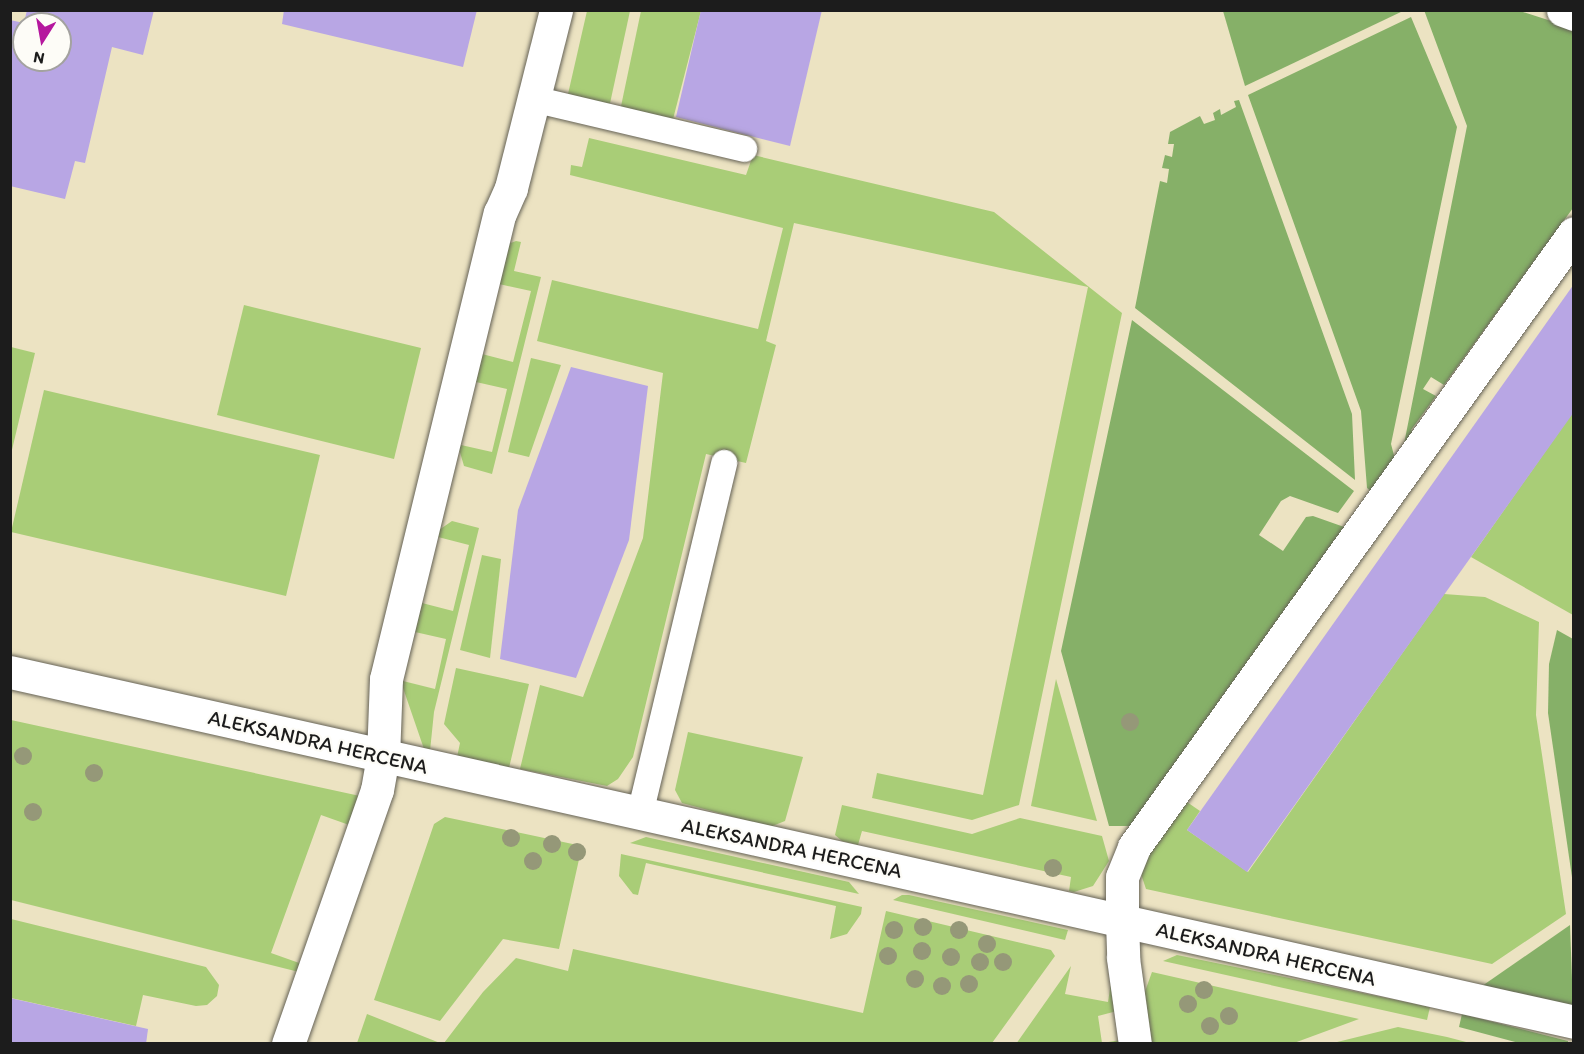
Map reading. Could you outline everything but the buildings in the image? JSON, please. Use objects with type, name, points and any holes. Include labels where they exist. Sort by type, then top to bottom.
[{"type":"street","points":[[288,1044],[377,790],[383,757],[386,679],[500,213],[511,188],[556,10]]},
{"type":"street","points":[[1563,10],[1574,14]]},
{"type":"street","points":[[1135,1044],[1123,958],[1122,921],[1122,877],[1134,847],[1574,233]]},
{"type":"street","name":"ALEKSANDRA HERCENA","points":[[10,672],[1574,1023]]},
{"type":"lane","points":[[533,99],[744,148]]},
{"type":"lane","points":[[640,814],[724,464]]},
{"type":"green space","points":[[1223,10],[1403,11],[1245,86]]},
{"type":"green space","points":[[1424,10],[1520,11],[1573,28],[1573,208],[1444,385],[1431,377],[1423,389],[1436,396],[1411,430],[1414,432],[1403,449],[1467,126]]},
{"type":"green space","points":[[587,11],[630,11],[609,108],[568,94]]},
{"type":"green space","points":[[641,11],[701,11],[672,123],[620,111]]},
{"type":"green space","points":[[1411,17],[1457,127],[1391,444],[1395,459],[1372,492],[1367,488],[1361,411],[1248,95]]},
{"type":"green space","points":[[1239,100],[1352,414],[1355,480],[1135,308],[1160,181],[1167,183],[1169,169],[1162,168],[1165,155],[1172,157],[1174,144],[1168,144],[1170,132],[1200,116],[1204,124],[1215,120],[1213,113],[1220,109],[1221,115],[1236,107],[1234,101]]},
{"type":"green space","points":[[589,138],[746,175],[753,155],[994,212],[1122,313],[1019,805],[972,820],[872,798],[877,773],[983,795],[1088,287],[794,223],[766,341],[776,345],[746,463],[706,454],[633,757],[618,779],[607,786],[520,769],[540,685],[583,697],[643,538],[663,373],[537,341],[552,280],[758,329],[783,228],[570,175],[571,165],[582,167]]},
{"type":"green space","points":[[521,242],[514,271],[541,277],[492,474],[464,466],[459,449],[461,445],[492,452],[507,389],[476,382],[482,354],[513,362],[531,291],[499,284],[508,244]]},
{"type":"green space","points":[[244,305],[421,348],[394,459],[217,415]]},
{"type":"green space","points":[[1132,320],[1354,491],[1338,513],[1290,496],[1281,501],[1259,535],[1283,551],[1306,517],[1313,516],[1347,528],[1134,826],[1109,826],[1061,651]]},
{"type":"green space","points":[[10,347],[35,353],[11,454]]},
{"type":"green space","points":[[531,358],[561,365],[529,457],[508,452]]},
{"type":"green space","points":[[44,390],[320,455],[286,596],[11,532]]},
{"type":"green space","points":[[1573,412],[1573,615],[1471,557]]},
{"type":"green space","points":[[452,521],[479,528],[434,712],[430,751],[424,749],[402,685],[403,681],[435,689],[446,639],[415,632],[422,603],[453,611],[469,545],[438,537],[439,530]]},
{"type":"green space","points":[[482,555],[501,559],[490,658],[460,650]]},
{"type":"green space","points":[[1444,594],[1485,597],[1539,622],[1536,715],[1566,914],[1492,964],[1146,889],[1141,874],[1148,854],[1184,800],[1200,811],[1187,830],[1248,872]]},
{"type":"green space","points":[[1557,630],[1573,639],[1573,884],[1548,713],[1549,664]]},
{"type":"green space","points":[[456,668],[529,684],[509,768],[457,757],[460,743],[444,724]]},
{"type":"green space","points":[[1056,679],[1097,821],[1031,806]]},
{"type":"green space","points":[[11,720],[360,796],[352,826],[321,815],[271,953],[302,964],[299,972],[11,900]]},
{"type":"green space","points":[[688,732],[803,757],[785,821],[770,827],[682,803],[675,790]]},
{"type":"green space","points":[[842,805],[972,834],[1020,818],[1102,836],[1109,861],[1093,886],[1074,892],[1069,891],[1071,877],[862,831],[858,845],[842,841],[835,835]]},
{"type":"green space","points":[[445,817],[582,846],[559,949],[503,939],[440,1021],[374,1000],[434,824]]},
{"type":"green space","points":[[646,837],[849,882],[859,894],[630,843]]},
{"type":"green space","points":[[621,854],[862,907],[861,914],[847,934],[830,939],[836,906],[646,863],[638,895],[633,894],[619,876]]},
{"type":"green space","points":[[902,895],[1068,930],[1065,940],[893,900]]},
{"type":"green space","points":[[886,911],[1051,950],[1055,956],[992,1043],[444,1043],[483,992],[516,958],[568,971],[573,949],[863,1013]]},
{"type":"green space","points":[[11,919],[206,967],[219,985],[217,996],[207,1005],[196,1006],[143,995],[136,1026],[11,998]]},
{"type":"green space","points":[[1570,925],[1573,1006],[1482,986]]},
{"type":"green space","points":[[1177,955],[1430,1007],[1427,1020],[1163,961]]},
{"type":"green space","points":[[1071,966],[1065,994],[1108,1002],[1112,976],[1117,1011],[1098,1016],[1102,1043],[1121,1040],[1122,1043],[1016,1044]]},
{"type":"green space","points":[[1152,972],[1359,1019],[1294,1043],[1147,1044],[1143,997]]},
{"type":"green space","points":[[367,1014],[440,1043],[357,1043]]},
{"type":"green space","points":[[1462,1014],[1568,1041],[1568,1043],[1519,1043],[1459,1027]]},
{"type":"green space","points":[[1398,1027],[1447,1037],[1470,1043],[1333,1043]]}]
